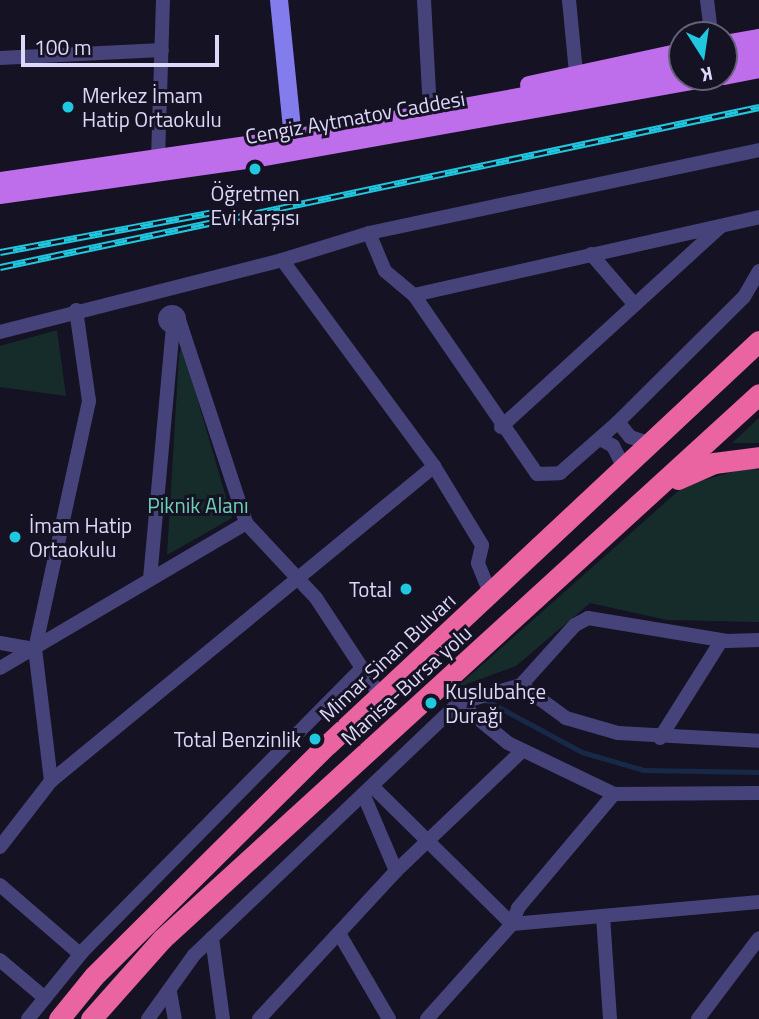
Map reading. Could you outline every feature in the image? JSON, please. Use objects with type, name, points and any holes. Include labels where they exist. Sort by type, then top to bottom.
[{"type":"highway","points":[[752,348],[759,327]]},
{"type":"highway","name":"Mimar Sinan Bulvarı","points":[[59,1019],[94,976],[381,697],[752,348]]},
{"type":"highway","name":"Manisa-Bursa yolu","points":[[91,1019],[162,939],[759,394]]},
{"type":"highway","points":[[649,497],[714,463],[759,457]]},
{"type":"main road","points":[[738,42],[759,38]]},
{"type":"main road","points":[[738,56],[759,52]]},
{"type":"main road","points":[[462,106],[576,73],[668,55]]},
{"type":"main road","points":[[738,73],[759,69]]},
{"type":"main road","name":"Cengiz Aytmatov Caddesi","points":[[0,181],[293,138],[668,70]]},
{"type":"main road","name":"Cengiz Aytmatov Caddesi","points":[[0,195],[254,159],[668,86]]},
{"type":"street","points":[[158,159],[163,0]]},
{"type":"street","points":[[279,0],[293,138]]},
{"type":"street","points":[[424,0],[430,112]]},
{"type":"street","points":[[569,0],[576,73]]},
{"type":"street","points":[[707,0],[709,21]]},
{"type":"street","points":[[0,58],[162,50]]},
{"type":"street","points":[[0,332],[76,310],[162,294],[369,233],[759,150]]},
{"type":"street","points":[[414,295],[759,216]]},
{"type":"street","points":[[501,427],[722,225]]},
{"type":"street","points":[[369,233],[385,271],[414,295],[501,427],[537,474],[560,472],[600,439],[744,298],[759,271]]},
{"type":"street","points":[[591,254],[635,305]]},
{"type":"street","points":[[282,260],[434,466],[482,545],[478,563],[490,593]]},
{"type":"street","points":[[162,294],[246,523],[299,578],[381,697]]},
{"type":"street","points":[[51,781],[35,649],[89,401],[76,310]]},
{"type":"street","points":[[150,579],[173,320]]},
{"type":"street","points":[[618,422],[631,437],[648,443]]},
{"type":"street","points":[[600,439],[613,446],[624,468]]},
{"type":"street","points":[[0,847],[51,781],[434,466]]},
{"type":"street","points":[[0,668],[246,523]]},
{"type":"street","points":[[148,1019],[212,938],[459,703],[521,685],[588,618],[721,640],[759,640]]},
{"type":"street","points":[[660,738],[711,665],[721,640]]},
{"type":"street","points":[[0,643],[35,649]]},
{"type":"street","points":[[28,1019],[80,954],[362,668]]},
{"type":"street","points":[[521,685],[566,718],[660,738],[759,741]]},
{"type":"street","points":[[459,703],[522,751],[614,794],[759,793]]},
{"type":"street","points":[[259,1019],[396,872],[522,751]]},
{"type":"street","points":[[368,791],[429,842],[512,924],[759,902]]},
{"type":"street","points":[[368,791],[396,872]]},
{"type":"street","points":[[428,1019],[512,924],[518,908],[614,794]]},
{"type":"street","points":[[0,885],[80,954]]},
{"type":"street","points":[[603,916],[610,1019]]},
{"type":"street","points":[[340,935],[389,1019]]},
{"type":"street","points":[[212,938],[223,1019]]},
{"type":"street","points":[[698,1019],[759,938]]},
{"type":"street","points":[[0,960],[45,998]]},
{"type":"street","points":[[170,992],[175,1019]]},
{"type":"green space","points":[[57,330],[66,396],[0,387],[0,346]]},
{"type":"green space","name":"Piknik Alanı","points":[[182,346],[232,518],[167,555],[179,355]]},
{"type":"green space","points":[[759,418],[759,443],[732,443]]},
{"type":"green space","points":[[747,468],[759,470],[759,622],[667,620],[590,603],[516,666],[456,688],[685,485]]},
{"type":"waterway","points":[[484,699],[582,752],[644,770],[759,772]]},
{"type":"railway","points":[[0,267],[759,107]]},
{"type":"railway","points":[[0,252],[213,212]]},
{"type":"place","name":"Merkez İmam Hatip Ortaokulu","points":[[68,107]]},
{"type":"place","name":"Öğretmen Evi Karşısı","points":[[255,169]]},
{"type":"place","name":"İmam Hatip Ortaokulu","points":[[15,537]]},
{"type":"place","name":"Total","points":[[406,589]]},
{"type":"place","name":"Kuşlubahçe Durağı","points":[[431,703]]},
{"type":"place","name":"Total Benzinlik","points":[[315,739]]}]
